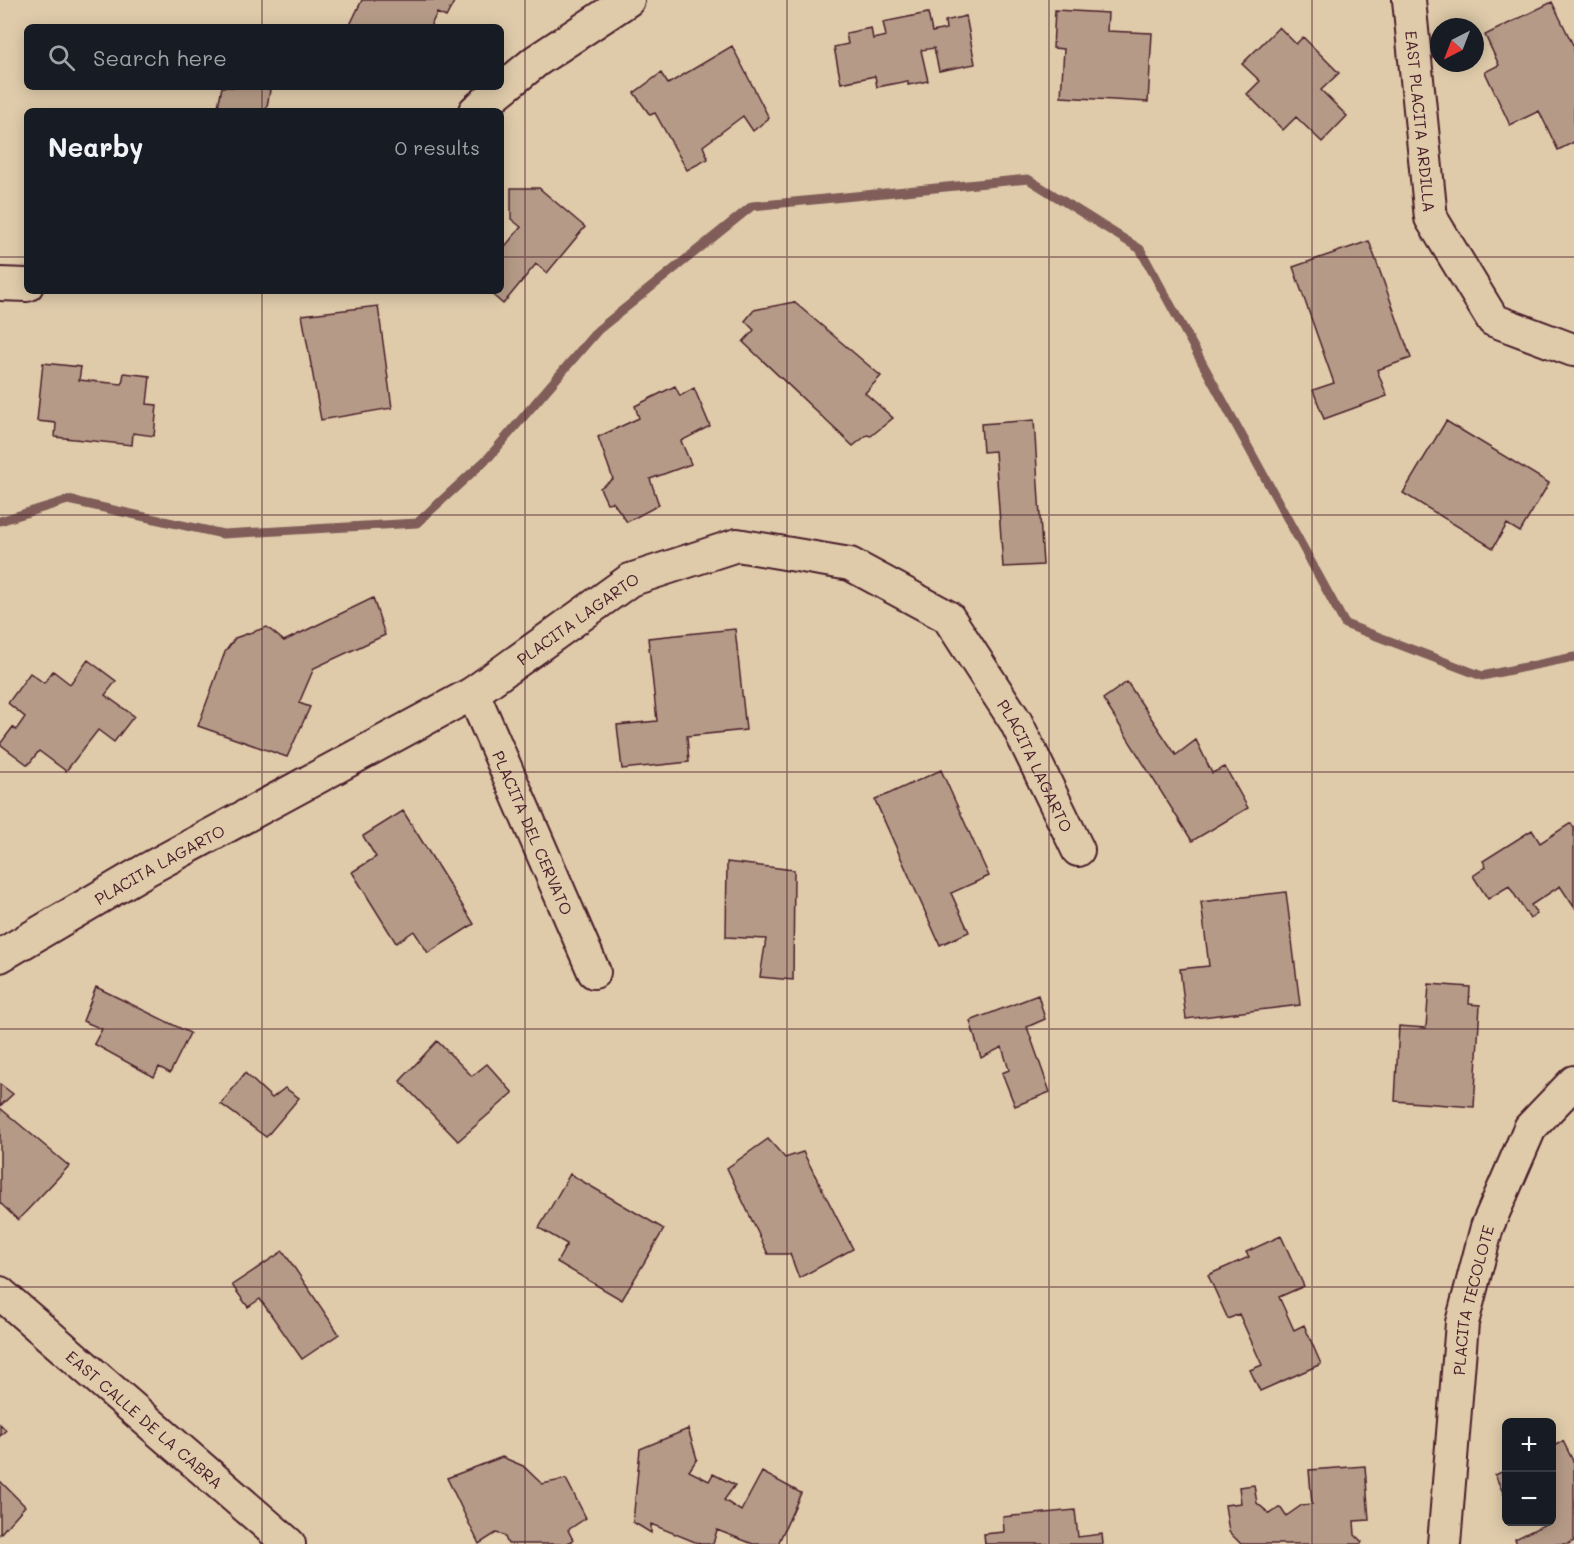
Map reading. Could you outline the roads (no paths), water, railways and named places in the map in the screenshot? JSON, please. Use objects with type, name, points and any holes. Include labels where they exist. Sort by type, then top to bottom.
[{"type":"street","points":[[504,88],[536,61],[628,0]]},
{"type":"street","name":"EAST PLACITA ARDILLA","points":[[1409,0],[1431,218],[1493,320],[1573,350]]},
{"type":"street","points":[[480,108],[501,90]]},
{"type":"street","points":[[0,284],[24,285]]},
{"type":"street","name":"PLACITA LAGARTO","points":[[0,956],[146,870],[473,693],[630,580],[737,545],[850,564],[948,617],[1016,722],[1078,850]]},
{"type":"street","name":"PLACITA DEL CERVATO","points":[[473,693],[594,972]]},
{"type":"street","name":"PLACITA TECOLOTE","points":[[1444,1544],[1462,1323],[1486,1227],[1530,1128],[1574,1082]]},
{"type":"street","name":"EAST CALLE DE LA CABRA","points":[[0,1293],[289,1544]]},
{"type":"waterway","points":[[0,521],[68,500],[223,534],[417,523],[489,457],[598,330],[752,206],[1028,179],[1140,249],[1345,624],[1482,676],[1574,657]]}]
